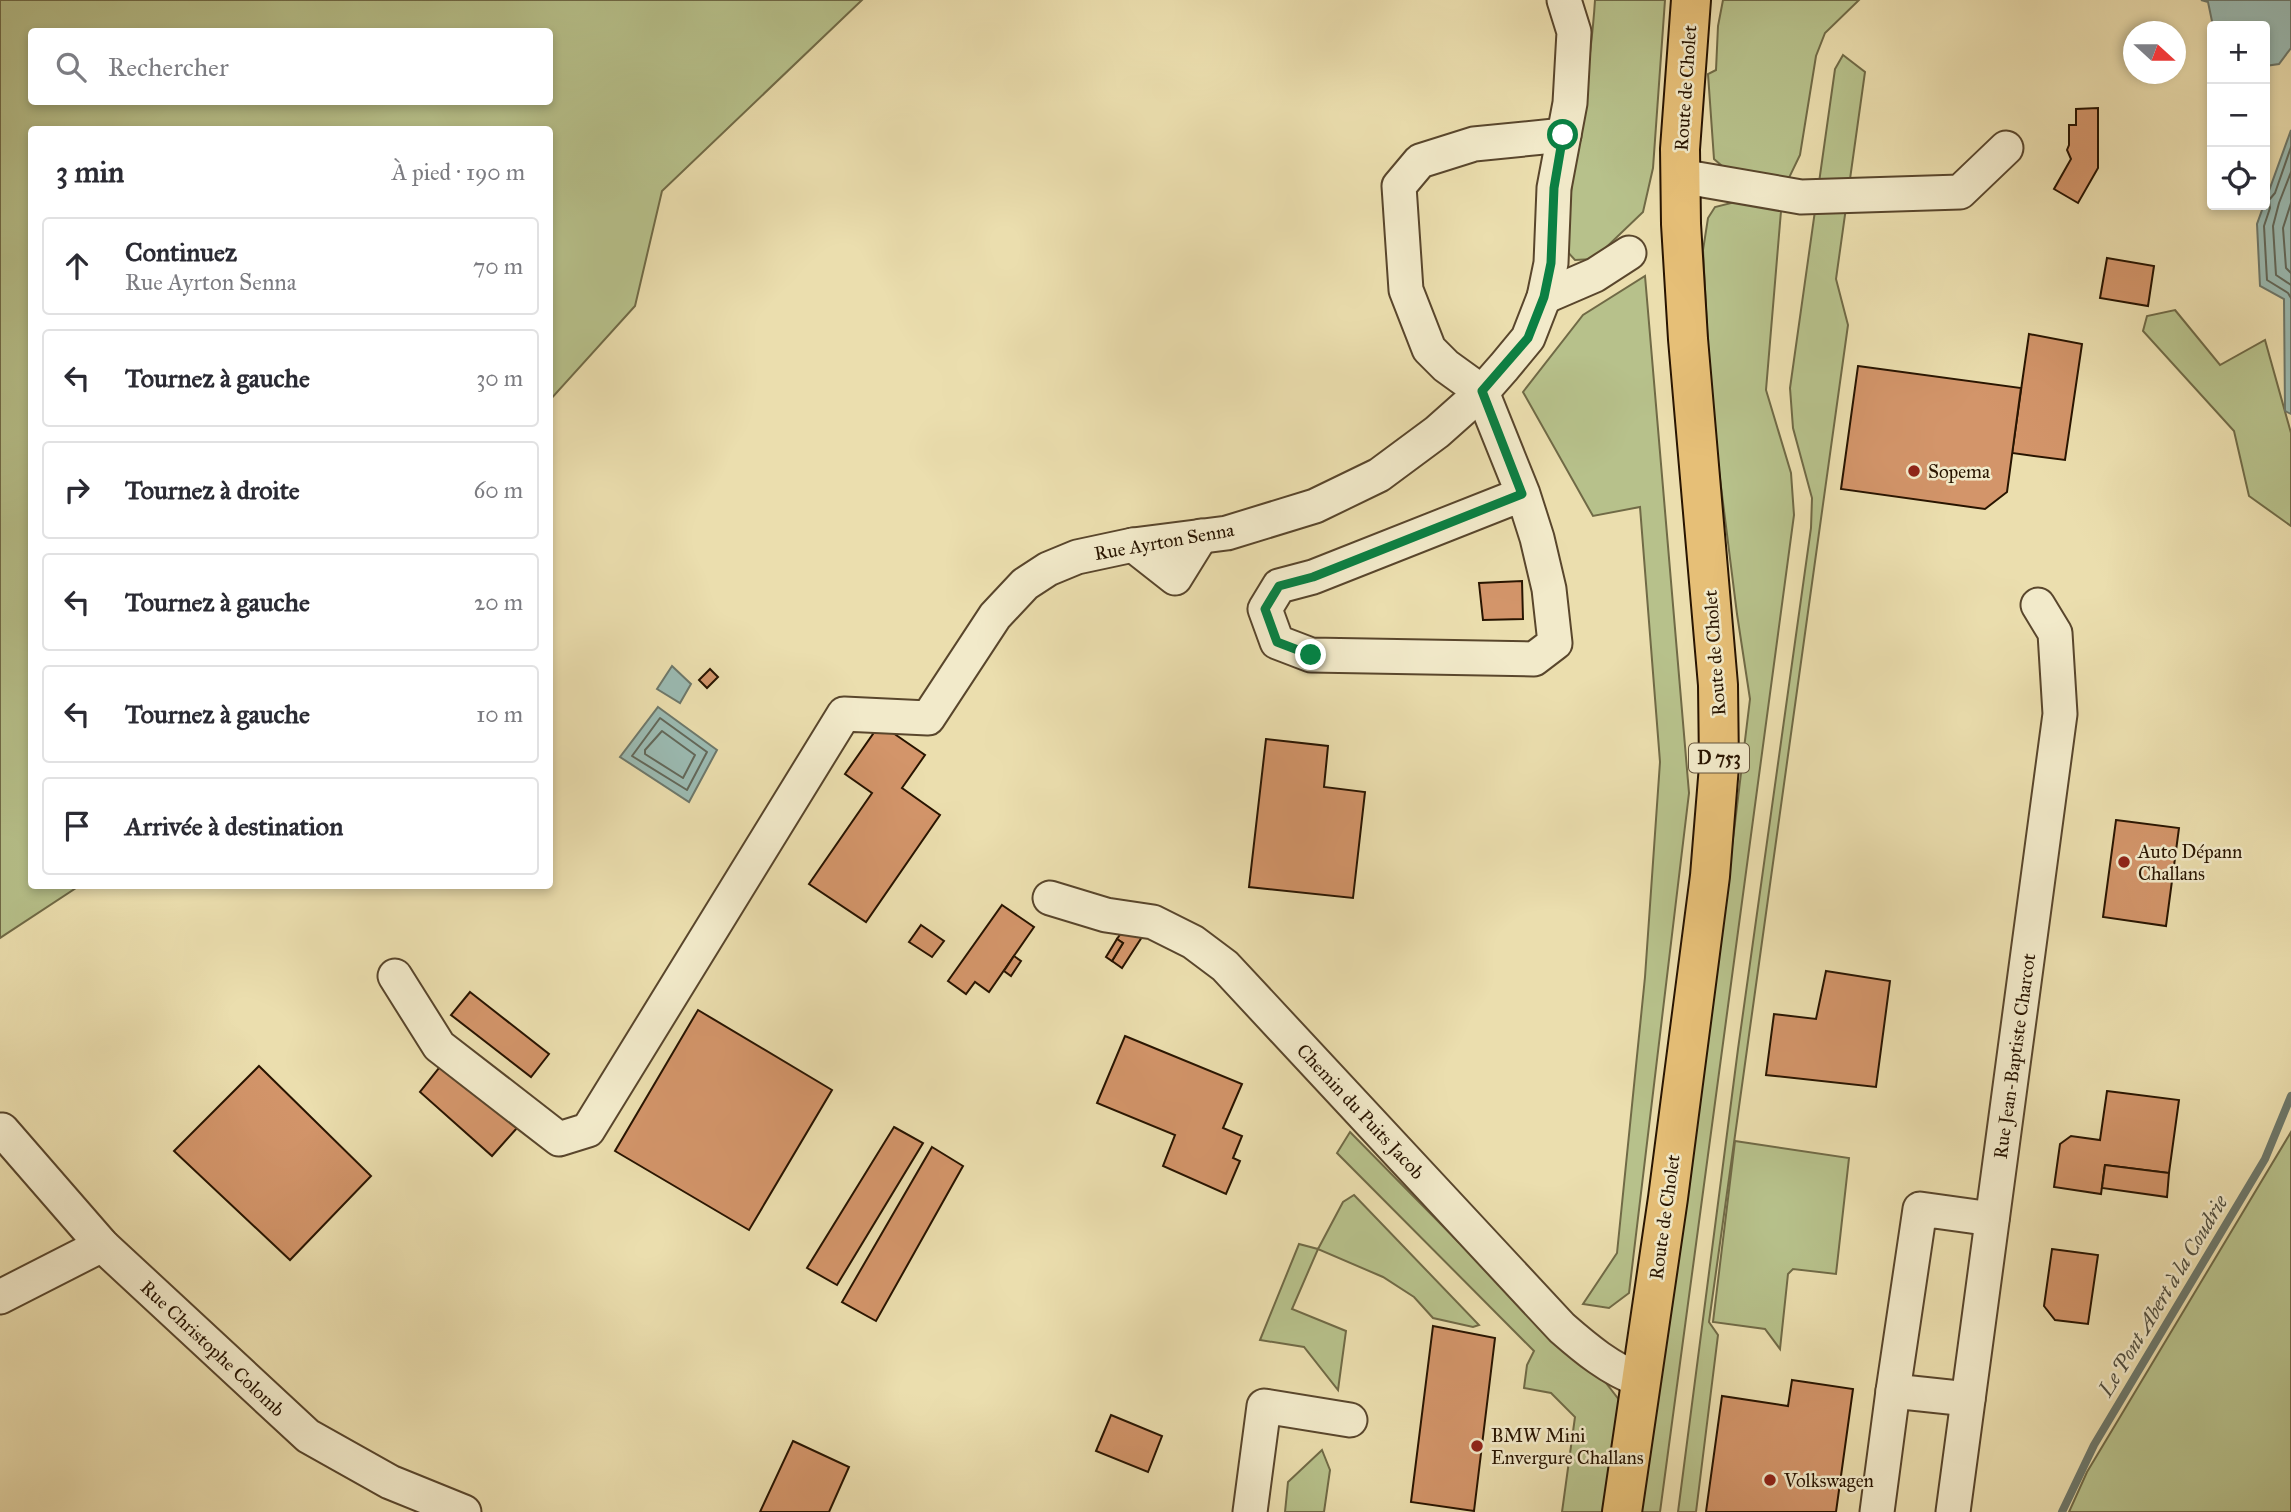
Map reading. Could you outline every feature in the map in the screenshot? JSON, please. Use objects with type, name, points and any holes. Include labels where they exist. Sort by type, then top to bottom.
[{"type":"main road","name":"Route de Cholet","points":[[1622,1512],[1668,1198],[1710,876],[1719,756],[1718,685],[1688,339],[1680,176],[1691,0]]},
{"type":"street","name":"Rue Ayrton Senna","points":[[395,976],[439,1046],[559,1139],[588,1129],[844,714],[928,718],[995,616],[1025,584],[1048,569],[1077,557],[1133,545],[1227,533],[1315,506],[1379,475],[1437,432],[1482,391],[1528,338],[1544,297],[1551,263],[1554,188],[1570,103],[1574,32],[1564,0]]},
{"type":"street","points":[[1522,494],[1313,577],[1279,586],[1265,609],[1277,642],[1311,655],[1534,659],[1555,643],[1549,589],[1537,538],[1522,494],[1482,391],[1446,366],[1429,349],[1406,290],[1399,186],[1420,161],[1474,144],[1563,135]]},
{"type":"street","points":[[1680,176],[1801,197],[1960,192],[2006,148]]},
{"type":"street","points":[[1544,297],[1595,275],[1629,253]]},
{"type":"street","name":"Rue Jean-Baptiste Charcot","points":[[1953,1512],[2060,714],[2055,633],[2038,605]]},
{"type":"street","name":"Chemin du Puits Jacob","points":[[1050,898],[1106,915],[1153,922],[1193,942],[1226,965],[1562,1328],[1592,1355],[1640,1380]]},
{"type":"street","name":"Rue Christophe Colomb","points":[[2,1130],[102,1245],[308,1436],[390,1482],[464,1512]]},
{"type":"street","points":[[1877,1512],[1920,1209],[1992,1219]]},
{"type":"street","points":[[0,1297],[102,1245]]},
{"type":"street","points":[[1893,1391],[1968,1399]]},
{"type":"street","points":[[1250,1512],[1264,1406],[1350,1420]]},
{"type":"green space","points":[[0,0],[862,0],[662,191],[635,306],[553,397],[553,126],[28,126],[28,889],[74,889],[0,938]]},
{"type":"green space","points":[[1595,0],[1665,0],[1653,168],[1643,212],[1594,259],[1575,260],[1565,249]]},
{"type":"green space","points":[[1723,0],[1859,0],[1825,33],[1816,56],[1800,155],[1787,182],[1728,171],[1714,159],[1708,74],[1716,70],[1718,26]]},
{"type":"green space","points":[[1843,55],[1865,72],[1836,279],[1848,325],[1709,1322],[1718,1335],[1696,1512],[1678,1512],[1738,1049],[1811,528],[1812,498],[1793,428],[1790,388],[1835,69]]},
{"type":"green space","points":[[1735,202],[1764,203],[1781,211],[1766,390],[1791,473],[1794,515],[1660,1512],[1639,1512],[1750,699],[1711,407],[1703,250],[1708,218],[1715,207]]},
{"type":"green space","points":[[1645,276],[1689,793],[1629,1293],[1609,1308],[1583,1304],[1617,1253],[1645,977],[1660,762],[1640,507],[1593,516],[1523,392],[1583,315]]},
{"type":"green space","points":[[2175,310],[2220,365],[2265,340],[2291,433],[2291,526],[2249,496],[2234,431],[2143,331],[2147,316]]},
{"type":"green space","points":[[1350,1132],[1565,1350],[1606,1383],[1623,1405],[1608,1512],[1562,1512],[1575,1417],[1551,1393],[1524,1388],[1527,1365],[1534,1351],[1337,1153]]},
{"type":"green space","points":[[2291,1132],[2291,1512],[2069,1512],[2087,1472]]},
{"type":"green space","points":[[1735,1141],[1849,1158],[1836,1274],[1793,1269],[1788,1274],[1780,1349],[1765,1329],[1713,1322]]},
{"type":"green space","points":[[1354,1195],[1479,1325],[1473,1327],[1433,1318],[1414,1297],[1383,1277],[1318,1249],[1343,1202]]},
{"type":"green space","points":[[1299,1244],[1318,1249],[1292,1309],[1346,1331],[1338,1390],[1304,1347],[1260,1340]]},
{"type":"green space","points":[[1322,1450],[1330,1470],[1324,1512],[1285,1512],[1288,1482]]},
{"type":"water","points":[[2201,0],[2291,0],[2291,48],[2279,64],[2270,65],[2270,21],[2212,21],[2208,2]]},
{"type":"water","points":[[2291,130],[2291,414],[2285,411],[2284,299],[2260,286],[2257,224],[2262,210],[2270,210],[2270,188]]},
{"type":"water","points":[[672,666],[691,684],[680,703],[657,689]]},
{"type":"water","points":[[658,707],[717,750],[689,802],[620,757]]},
{"type":"building","points":[[2098,108],[2098,168],[2078,203],[2054,189],[2071,159],[2067,150],[2069,125],[2076,125],[2076,109]]},
{"type":"building","points":[[2107,258],[2154,266],[2148,306],[2100,298]]},
{"type":"building","points":[[2029,334],[2082,344],[2065,460],[2012,453]]},
{"type":"building","points":[[1858,366],[2021,388],[2007,492],[1985,509],[1841,489]]},
{"type":"building","points":[[1522,581],[1523,619],[1483,620],[1479,583]]},
{"type":"building","points":[[710,669],[718,677],[707,688],[699,680]]},
{"type":"building","points":[[880,724],[925,755],[902,788],[940,815],[866,922],[809,884],[872,793],[845,774]]},
{"type":"building","points":[[1266,739],[1328,746],[1324,787],[1365,792],[1353,898],[1249,887]]},
{"type":"building","points":[[2116,820],[2179,828],[2166,926],[2103,917]]},
{"type":"building","points":[[1002,905],[1034,927],[989,992],[975,982],[966,994],[948,981]]},
{"type":"building","points":[[921,925],[944,941],[932,957],[909,942]]},
{"type":"building","points":[[1126,926],[1142,937],[1122,968],[1112,961],[1123,943],[1117,939]]},
{"type":"building","points":[[1117,939],[1123,943],[1112,961],[1106,957]]},
{"type":"building","points":[[1014,956],[1021,961],[1011,976],[1004,971]]},
{"type":"building","points":[[1826,971],[1890,981],[1876,1087],[1766,1075],[1774,1014],[1816,1019]]},
{"type":"building","points":[[470,992],[549,1054],[531,1077],[451,1015]]},
{"type":"building","points":[[698,1010],[832,1090],[749,1230],[615,1151]]},
{"type":"building","points":[[1125,1036],[1242,1084],[1223,1128],[1242,1136],[1233,1158],[1240,1161],[1226,1194],[1163,1166],[1175,1135],[1097,1103]]},
{"type":"building","points":[[443,1063],[517,1128],[492,1156],[420,1092]]},
{"type":"building","points":[[259,1066],[371,1176],[290,1260],[174,1151]]},
{"type":"building","points":[[2107,1091],[2179,1100],[2169,1173],[2105,1165],[2101,1194],[2054,1187],[2060,1144],[2071,1136],[2100,1140]]},
{"type":"building","points":[[894,1127],[923,1143],[837,1285],[807,1268]]},
{"type":"building","points":[[932,1147],[963,1166],[876,1321],[842,1302]]},
{"type":"building","points":[[2105,1165],[2169,1173],[2167,1197],[2102,1188]]},
{"type":"building","points":[[2052,1249],[2098,1255],[2088,1324],[2055,1320],[2044,1306]]},
{"type":"building","points":[[1433,1326],[1495,1338],[1474,1511],[1411,1502]]},
{"type":"building","points":[[1792,1380],[1853,1389],[1836,1512],[1706,1512],[1722,1396],[1788,1406]]},
{"type":"building","points":[[1111,1415],[1162,1436],[1148,1472],[1096,1451]]},
{"type":"building","points":[[793,1441],[849,1467],[829,1512],[760,1512]]},
{"type":"waterway","name":"Le Pont Abert à la Coudrie","points":[[2062,1512],[2094,1445],[2265,1159],[2291,1096]]},
{"type":"place","name":"Sopema","points":[[1914,471]]},
{"type":"place","name":"Auto Dépann Challans","points":[[2124,862]]},
{"type":"place","name":"BMW Mini Envergure Challans","points":[[1477,1446]]},
{"type":"place","name":"Volkswagen","points":[[1770,1480]]},
{"type":"route","points":[[1311,655],[1277,642],[1265,609],[1279,586],[1313,577],[1522,494],[1482,391],[1528,338],[1544,297],[1551,263],[1554,188],[1563,135]]}]
